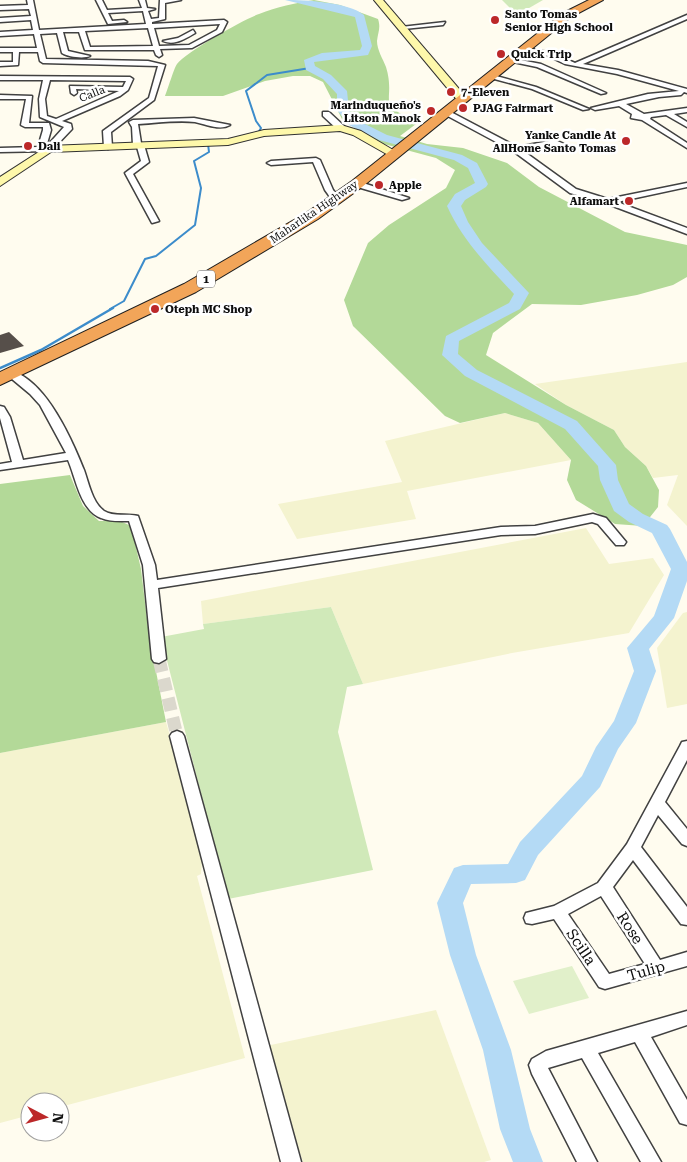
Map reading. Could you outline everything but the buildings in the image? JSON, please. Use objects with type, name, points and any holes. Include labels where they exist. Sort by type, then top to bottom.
[{"type":"highway","name":"Maharlika Highway","points":[[5,377],[222,270],[312,216],[357,184],[567,15],[598,0]]},
{"type":"main road","points":[[378,0],[404,27],[462,98]]},
{"type":"main road","points":[[44,150],[228,142],[264,133],[341,128],[401,149]]},
{"type":"street","points":[[142,0],[162,65]]},
{"type":"street","points":[[108,35],[162,12],[162,2],[166,0],[178,0]]},
{"type":"street","points":[[0,2],[31,2]]},
{"type":"street","points":[[3,14],[31,2]]},
{"type":"street","points":[[31,2],[40,50],[43,61],[47,62],[102,56],[156,45],[179,40],[193,32]]},
{"type":"street","points":[[103,9],[123,11],[147,18]]},
{"type":"street","points":[[103,9],[147,18],[224,20],[220,31],[176,54]]},
{"type":"street","points":[[3,14],[60,31],[82,30],[108,35],[133,42],[135,49]]},
{"type":"street","points":[[575,65],[687,17]]},
{"type":"street","points":[[404,27],[443,23]]},
{"type":"street","points":[[0,26],[48,24]]},
{"type":"street","points":[[0,34],[35,25]]},
{"type":"street","points":[[127,27],[130,35]]},
{"type":"street","points":[[82,30],[87,48],[102,56]]},
{"type":"street","points":[[60,31],[65,53],[102,56],[162,65]]},
{"type":"street","points":[[151,34],[220,31]]},
{"type":"street","points":[[156,45],[190,47]]},
{"type":"street","points":[[0,50],[16,54]]},
{"type":"street","points":[[0,57],[40,50]]},
{"type":"street","points":[[523,50],[550,54],[575,65],[618,72],[687,94]]},
{"type":"street","points":[[0,64],[16,64],[16,54]]},
{"type":"street","points":[[108,147],[107,131],[152,99],[162,65],[168,58]]},
{"type":"street","points":[[510,60],[539,65],[603,93]]},
{"type":"street","points":[[489,76],[534,88],[585,109],[598,109],[687,94]]},
{"type":"street","points":[[0,78],[20,87]]},
{"type":"street","points":[[0,182],[44,150],[68,129],[68,126],[44,117],[42,99],[47,78]]},
{"type":"street","points":[[0,94],[47,78],[130,79],[126,89],[72,87],[74,93],[68,96],[82,97]]},
{"type":"street","name":"Calla","points":[[55,122],[74,109],[118,95],[126,89]]},
{"type":"street","points":[[0,98],[30,97],[25,125],[46,125],[48,130],[44,150]]},
{"type":"street","points":[[623,105],[643,116],[687,146]]},
{"type":"street","points":[[643,116],[687,110]]},
{"type":"street","points":[[447,112],[516,149],[573,191],[608,200],[687,231]]},
{"type":"street","points":[[668,113],[687,125]]},
{"type":"street","points":[[326,114],[341,128]]},
{"type":"street","points":[[677,119],[687,118]]},
{"type":"street","points":[[155,220],[129,173],[144,162],[136,127],[133,122],[194,120],[226,125]]},
{"type":"street","points":[[516,149],[555,142],[568,149]]},
{"type":"street","points":[[0,150],[44,150]]},
{"type":"street","points":[[271,163],[316,160],[329,190],[336,199]]},
{"type":"street","points":[[357,184],[405,198]]},
{"type":"street","points":[[608,200],[687,185]]},
{"type":"street","points":[[5,377],[24,381],[44,402],[71,456],[91,504],[104,516],[134,518],[148,564],[160,659]]},
{"type":"street","points":[[0,410],[5,417],[18,463]]},
{"type":"street","points":[[0,467],[71,456]]},
{"type":"street","points":[[150,585],[467,536],[535,530],[592,518],[602,521],[620,542]]},
{"type":"street","points":[[178,736],[291,1162]]},
{"type":"street","points":[[532,918],[558,912],[604,887],[633,848],[656,803],[685,756]]},
{"type":"street","points":[[656,803],[687,840]]},
{"type":"street","points":[[633,848],[687,919]]},
{"type":"street","name":"Rose","points":[[604,887],[657,968]]},
{"type":"street","name":"Scilla","points":[[558,912],[605,982]]},
{"type":"street","name":"Tulip","points":[[605,982],[687,959]]},
{"type":"street","points":[[587,1162],[541,1074],[538,1064],[546,1059],[586,1049],[638,1031],[687,1018]]},
{"type":"street","points":[[638,1031],[687,1117]]},
{"type":"street","points":[[586,1049],[651,1162]]},
{"type":"green space","points":[[314,0],[340,5],[378,19],[377,44],[389,79],[389,101],[391,106],[405,116],[420,121],[400,136],[427,144],[463,148],[507,163],[539,187],[625,232],[687,245],[687,277],[673,285],[637,295],[581,305],[532,304],[493,333],[486,355],[566,405],[614,430],[625,447],[646,466],[659,490],[658,507],[643,526],[615,524],[576,500],[567,480],[571,460],[538,423],[505,413],[460,423],[445,416],[353,326],[344,300],[368,243],[389,225],[446,188],[455,170],[436,158],[384,144],[343,121],[323,82],[310,76],[293,76],[265,81],[223,96],[165,96],[177,64],[203,44],[259,14],[286,5]]},
{"type":"green space","points":[[502,0],[543,0],[517,15]]},
{"type":"green space","points":[[687,362],[687,526],[667,505],[678,475],[653,478],[646,466],[625,447],[614,430],[566,405],[535,384]]},
{"type":"green space","points":[[505,413],[538,423],[571,460],[407,491],[416,519],[297,539],[278,504],[402,482],[385,441]]},
{"type":"green space","points":[[70,475],[83,506],[99,521],[120,521],[131,526],[141,569],[149,636],[166,722],[0,753],[0,484]]},
{"type":"green space","points":[[586,528],[609,564],[653,558],[664,575],[629,633],[512,653],[363,684],[331,607],[203,624],[201,601]]},
{"type":"green space","points":[[331,607],[363,684],[347,687],[338,732],[373,870],[228,899],[161,637],[204,629],[203,624]]},
{"type":"green space","points":[[687,612],[687,704],[667,708],[657,648],[683,613]]},
{"type":"green space","points":[[166,722],[203,849],[201,874],[197,876],[245,1058],[70,1104],[70,1092],[20,1092],[20,1118],[0,1123],[0,753]]},
{"type":"green space","points":[[572,966],[589,998],[529,1014],[513,981]]},
{"type":"green space","points":[[436,1010],[491,1160],[484,1162],[303,1162],[266,1046]]},
{"type":"waterway","points":[[290,0],[333,7],[359,15],[367,46],[364,53],[322,56],[309,60],[310,68],[327,77],[343,93],[343,110],[353,123],[366,131],[383,137],[458,157],[471,164],[482,184],[460,197],[454,206],[461,222],[477,246],[522,293],[515,306],[451,339],[450,355],[471,373],[571,425],[607,465],[609,480],[621,507],[636,518],[660,529],[681,569],[664,618],[638,648],[645,671],[625,723],[608,747],[592,781],[529,849],[516,873],[463,875],[450,903],[463,955],[497,1050],[515,1129],[528,1162]]},
{"type":"waterway","points":[[258,133],[261,128],[256,121],[246,91],[267,75],[310,68]]},
{"type":"waterway","points":[[110,309],[124,301],[145,259],[156,256],[195,225],[201,188],[194,161],[209,152],[208,144]]},
{"type":"waterway","points":[[0,368],[41,350],[113,308]]},
{"type":"tunnel","points":[[159,659],[177,736]]},
{"type":"place","name":"Santo Tomas Senior High School","points":[[495,20]]},
{"type":"place","name":"Quick Trip","points":[[501,54]]},
{"type":"place","name":"7-Eleven","points":[[451,92]]},
{"type":"place","name":"PJAG Fairmart","points":[[463,108]]},
{"type":"place","name":"Marinduqueño's Litson Manok","points":[[431,111]]},
{"type":"place","name":"Yanke Candle At AllHome Santo Tomas","points":[[626,141]]},
{"type":"place","name":"Dali","points":[[28,146]]},
{"type":"place","name":"Apple","points":[[379,185]]},
{"type":"place","name":"Alfamart","points":[[629,201]]},
{"type":"place","name":"Oteph MC Shop","points":[[155,309]]}]
